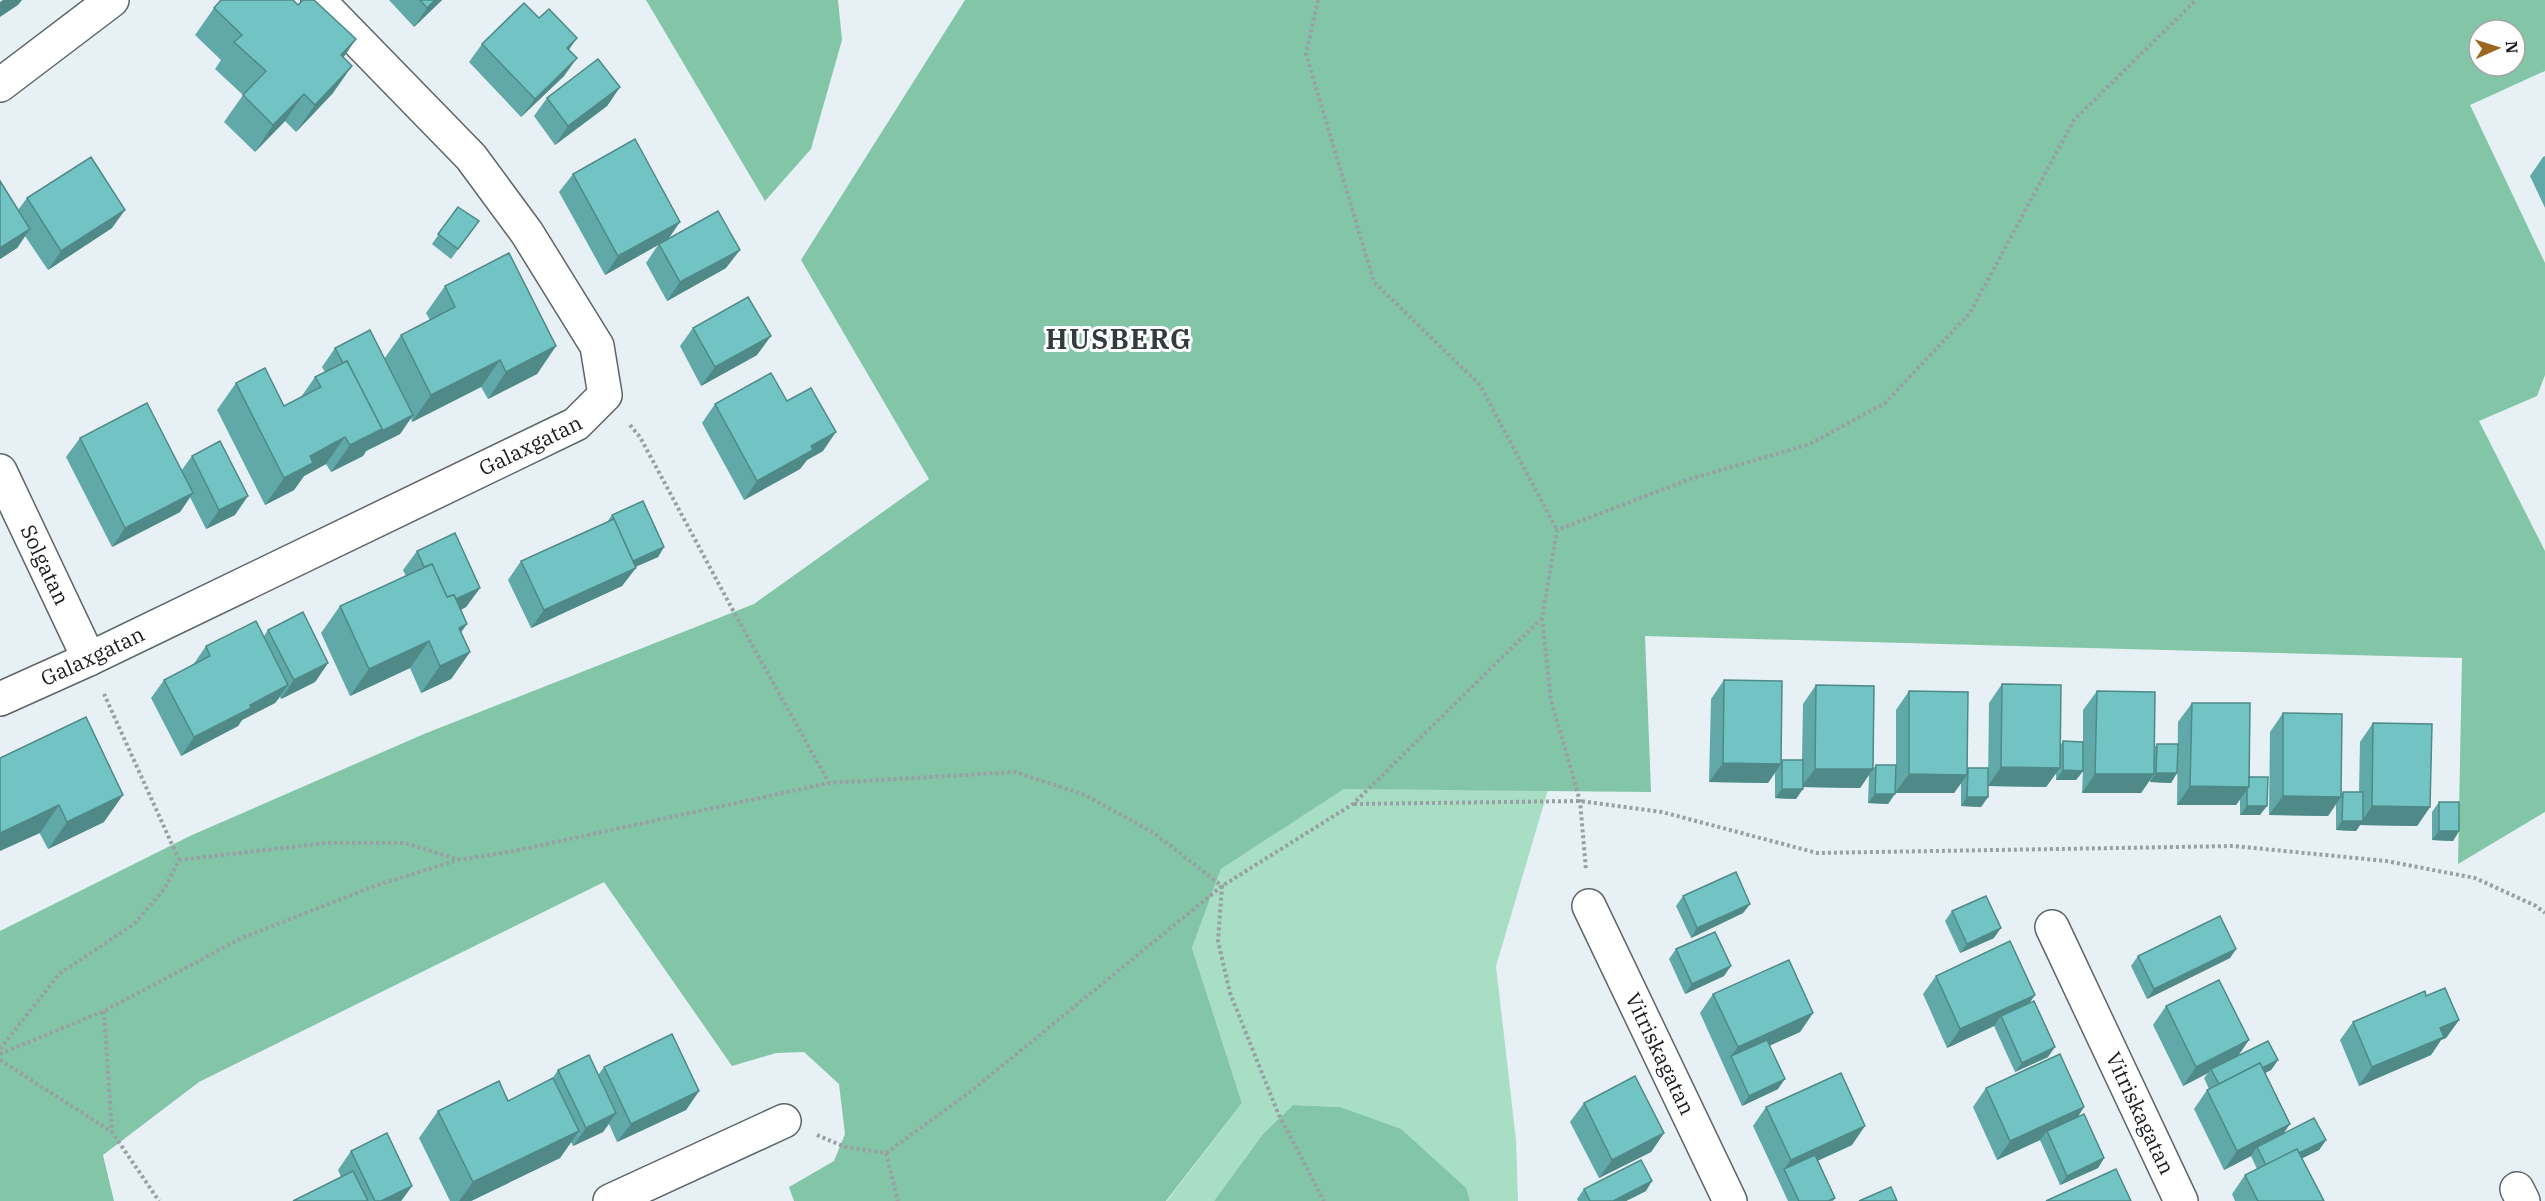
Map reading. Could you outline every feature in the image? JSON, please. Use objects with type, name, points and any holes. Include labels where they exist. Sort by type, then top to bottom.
[{"type":"street","points":[[0,85],[112,0]]},
{"type":"street","points":[[318,0],[471,157],[527,233],[597,346],[605,395]]},
{"type":"street","name":"Galaxgatan","points":[[0,699],[89,659],[576,424],[605,395]]},
{"type":"street","name":"Solgatan","points":[[0,471],[89,659]]},
{"type":"street","name":"Vitriskagatan","points":[[1589,906],[1730,1201]]},
{"type":"street","name":"Vitriskagatan","points":[[2052,927],[2181,1201]]},
{"type":"street","points":[[610,1201],[784,1121]]},
{"type":"path","points":[[1318,0],[1306,54],[1374,282],[1480,385],[1557,530],[1542,618],[1551,700],[1580,801],[1589,906]]},
{"type":"path","points":[[1557,530],[1690,480],[1810,444],[1885,403],[1970,313],[2074,120],[2196,0]]},
{"type":"path","points":[[605,395],[640,437],[829,783]]},
{"type":"path","points":[[784,1121],[845,1147],[886,1153],[970,1092],[1222,886],[1353,804],[1542,618]]},
{"type":"path","points":[[89,659],[179,860]]},
{"type":"path","points":[[0,1054],[104,1011],[242,938],[377,885],[458,860],[514,851],[829,783],[1015,772],[1085,795],[1154,832],[1222,886]]},
{"type":"path","points":[[1353,804],[1580,801],[1662,812],[1817,853],[2234,846],[2386,861],[2475,878],[2536,906],[2545,913]]},
{"type":"path","points":[[179,860],[326,843],[405,843],[458,860]]},
{"type":"path","points":[[0,1049],[59,974],[134,924],[165,888],[179,860]]},
{"type":"path","points":[[1222,886],[1218,941],[1230,993],[1278,1113],[1324,1201]]},
{"type":"path","points":[[104,1011],[112,1131]]},
{"type":"path","points":[[0,1060],[112,1131],[159,1201]]},
{"type":"path","points":[[886,1153],[898,1201]]},
{"type":"green space","points":[[646,0],[838,0],[842,40],[811,149],[765,201]]},
{"type":"green space","points":[[965,0],[2545,0],[2545,71],[2470,105],[2545,263],[2545,375],[2537,396],[2479,421],[2545,551],[2545,812],[2458,864],[2462,658],[1645,636],[1651,792],[1344,789],[1221,869],[1192,948],[1242,1103],[1166,1201],[794,1201],[789,1187],[834,1161],[845,1134],[839,1084],[804,1052],[776,1053],[732,1066],[604,882],[199,1082],[103,1155],[114,1201],[0,1201],[0,931],[192,835],[424,734],[754,604],[929,479],[801,260]]},
{"type":"green space","points":[[1344,789],[1548,790],[1496,966],[1516,1140],[1518,1201],[1470,1201],[1465,1188],[1340,1107],[1293,1105],[1263,1134],[1214,1201],[1167,1201],[1242,1103],[1192,948],[1221,869]]},
{"type":"green space","points":[[1293,1105],[1340,1107],[1401,1129],[1466,1188],[1470,1201],[1214,1201],[1263,1134]]},
{"type":"building","points":[[221,0],[293,0],[298,5],[303,0],[314,0],[356,39],[341,55],[352,66],[315,105],[304,94],[273,125],[243,95],[266,71],[234,42],[242,35],[214,8]]},
{"type":"building","points":[[420,0],[435,0],[427,8]]},
{"type":"building","points":[[524,3],[539,18],[549,9],[577,38],[567,48],[577,58],[535,99],[482,44]]},
{"type":"building","points":[[598,59],[620,87],[568,126],[547,98]]},
{"type":"building","points":[[635,139],[680,222],[618,256],[573,174]]},
{"type":"building","points":[[91,157],[125,210],[61,251],[27,198]]},
{"type":"building","points":[[0,181],[30,229],[0,248]]},
{"type":"building","points":[[458,207],[479,221],[458,249],[438,234]]},
{"type":"building","points":[[718,211],[740,250],[680,282],[659,244]]},
{"type":"building","points":[[509,253],[556,346],[506,372],[500,360],[431,395],[401,335],[455,307],[445,286]]},
{"type":"building","points":[[748,297],[771,336],[715,367],[693,328]]},
{"type":"building","points":[[370,330],[413,415],[380,432],[382,429],[347,361],[343,363],[335,348]]},
{"type":"building","points":[[347,361],[382,429],[350,445],[345,437],[310,456],[313,463],[284,478],[236,383],[265,368],[284,406],[321,387],[315,377]]},
{"type":"building","points":[[771,373],[787,401],[811,388],[836,432],[811,446],[813,450],[757,481],[715,404]]},
{"type":"building","points":[[147,403],[193,493],[125,528],[80,438]]},
{"type":"building","points":[[220,441],[248,496],[219,510],[192,456]]},
{"type":"building","points":[[643,501],[664,547],[633,561],[612,515]]},
{"type":"building","points":[[614,519],[636,568],[544,610],[521,561]]},
{"type":"building","points":[[455,533],[480,588],[456,599],[454,595],[447,597],[432,564],[424,567],[417,551]]},
{"type":"building","points":[[432,564],[447,597],[454,595],[467,624],[459,628],[470,652],[440,666],[429,641],[369,669],[340,606]]},
{"type":"building","points":[[303,612],[328,663],[294,680],[268,630]]},
{"type":"building","points":[[256,621],[288,685],[250,705],[251,708],[194,737],[164,680],[210,656],[206,646]]},
{"type":"building","points":[[1724,680],[1782,681],[1781,764],[1723,763]]},
{"type":"building","points":[[2002,684],[2061,685],[2060,768],[2001,767]]},
{"type":"building","points":[[1816,685],[1874,686],[1873,769],[1815,769]]},
{"type":"building","points":[[1909,691],[1968,692],[1967,775],[1909,774]]},
{"type":"building","points":[[2097,691],[2155,692],[2154,774],[2095,774]]},
{"type":"building","points":[[2192,703],[2250,703],[2249,787],[2190,786]]},
{"type":"building","points":[[2283,713],[2342,714],[2341,797],[2283,796]]},
{"type":"building","points":[[86,717],[123,795],[67,822],[59,805],[0,833],[0,758]]},
{"type":"building","points":[[2373,723],[2432,724],[2430,807],[2372,806]]},
{"type":"building","points":[[2063,741],[2083,742],[2083,771],[2063,770]]},
{"type":"building","points":[[2157,744],[2178,744],[2177,773],[2156,773]]},
{"type":"building","points":[[1782,760],[1803,760],[1803,789],[1782,789]]},
{"type":"building","points":[[1876,765],[1896,765],[1895,794],[1875,794]]},
{"type":"building","points":[[1968,768],[1988,768],[1988,797],[1967,797]]},
{"type":"building","points":[[2249,777],[2268,777],[2267,806],[2247,806]]},
{"type":"building","points":[[2343,792],[2363,792],[2363,821],[2342,821]]},
{"type":"building","points":[[2439,802],[2459,802],[2459,831],[2439,831]]},
{"type":"building","points":[[1736,872],[1750,904],[1697,928],[1683,896]]},
{"type":"building","points":[[1986,896],[2001,928],[1967,944],[1952,911]]},
{"type":"building","points":[[2220,916],[2236,949],[2154,989],[2138,956]]},
{"type":"building","points":[[1715,932],[1731,966],[1692,984],[1676,949]]},
{"type":"building","points":[[2010,941],[2035,995],[1960,1029],[1936,976]]},
{"type":"building","points":[[1789,960],[1813,1013],[1738,1047],[1713,994]]},
{"type":"building","points":[[2219,980],[2249,1040],[2196,1067],[2166,1006]]},
{"type":"building","points":[[2445,988],[2459,1020],[2440,1028],[2444,1037],[2372,1067],[2353,1022],[2425,991],[2426,996]]},
{"type":"building","points":[[2034,1001],[2055,1047],[2022,1063],[2001,1016]]},
{"type":"building","points":[[672,1034],[699,1091],[631,1124],[604,1067]]},
{"type":"building","points":[[1767,1040],[1785,1079],[1749,1096],[1731,1056]]},
{"type":"building","points":[[2268,1041],[2278,1060],[2262,1068],[2260,1063],[2219,1084],[2211,1069]]},
{"type":"building","points":[[2060,1054],[2084,1107],[2010,1141],[1986,1088]]},
{"type":"building","points":[[589,1055],[616,1113],[586,1128],[558,1070]]},
{"type":"building","points":[[2260,1063],[2290,1124],[2237,1151],[2207,1090]]},
{"type":"building","points":[[1841,1073],[1865,1126],[1791,1160],[1766,1107]]},
{"type":"building","points":[[1635,1076],[1664,1133],[1612,1160],[1584,1103]]},
{"type":"building","points":[[553,1078],[579,1131],[473,1182],[438,1111],[499,1081],[508,1101]]},
{"type":"building","points":[[2084,1114],[2104,1158],[2067,1176],[2047,1131]]},
{"type":"building","points":[[2314,1118],[2326,1140],[2299,1153],[2297,1149],[2266,1165],[2257,1147]]},
{"type":"building","points":[[387,1133],[412,1186],[381,1201],[375,1201],[351,1151]]},
{"type":"building","points":[[2297,1149],[2324,1201],[2258,1201],[2245,1175]]},
{"type":"building","points":[[1815,1155],[1835,1198],[1828,1201],[1799,1201],[1784,1169]]},
{"type":"building","points":[[1641,1160],[1652,1181],[1613,1201],[1590,1201],[1584,1189]]},
{"type":"building","points":[[2116,1169],[2131,1201],[2046,1201]]},
{"type":"building","points":[[353,1171],[368,1201],[293,1201]]},
{"type":"building","points":[[1891,1187],[1897,1201],[1859,1201]]},
{"type":"district","name":"HUSBERG","points":[[1119,340]]}]
